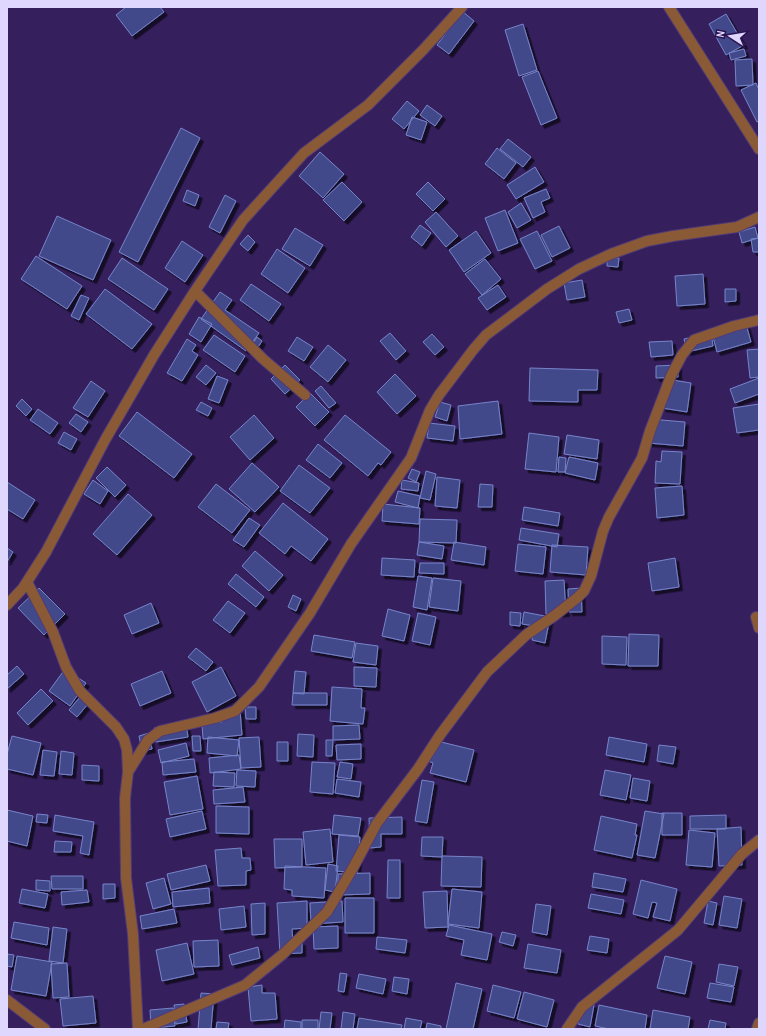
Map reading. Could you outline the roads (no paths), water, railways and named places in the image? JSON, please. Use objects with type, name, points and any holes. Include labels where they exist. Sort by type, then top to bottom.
[{"type":"street","points":[[7,605],[27,582],[46,552],[108,434],[154,356],[195,291],[243,220],[304,153],[368,105],[423,50],[462,7]]},
{"type":"street","points":[[669,7],[759,149]]},
{"type":"street","points":[[128,772],[148,740],[160,731],[215,718],[235,711],[259,687],[310,613],[351,544],[411,458],[430,410],[439,395],[486,335],[547,289],[579,269],[611,254],[647,241],[737,227],[757,220],[759,217]]},
{"type":"street","points":[[195,291],[263,359],[306,395]]},
{"type":"street","points":[[143,1029],[245,985],[283,954],[327,912],[377,823],[418,769],[440,735],[487,672],[526,635],[554,616],[584,592],[591,576],[603,531],[609,517],[642,458],[650,431],[671,376],[682,355],[694,340],[734,326],[759,320]]},
{"type":"street","points":[[27,582],[53,632],[66,667],[80,691],[116,727],[124,739],[127,750],[128,772],[125,798],[126,878],[133,934],[138,1029]]},
{"type":"street","points":[[756,617],[759,628]]},
{"type":"street","points":[[567,1029],[580,1010],[593,998],[678,930],[742,854],[759,840]]},
{"type":"street","points":[[7,1000],[45,1029]]},
{"type":"street","points":[[578,1029],[580,1010]]},
{"type":"street","points":[[757,1029],[759,1023]]}]
